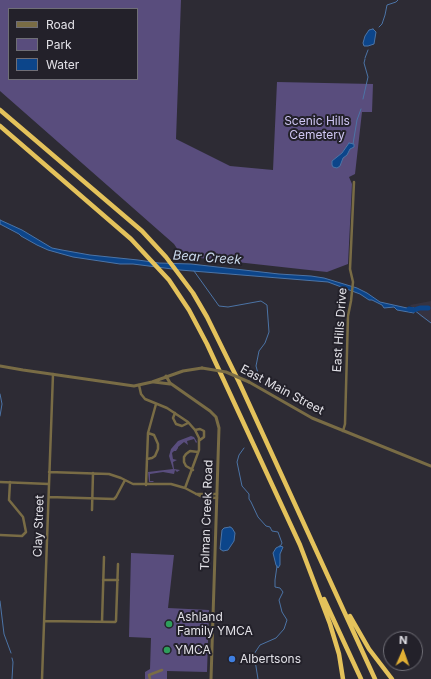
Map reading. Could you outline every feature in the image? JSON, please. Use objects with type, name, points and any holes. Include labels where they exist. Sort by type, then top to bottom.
[{"type":"highway","points":[[0,110],[142,232],[166,256],[202,307],[222,346],[375,679]]},
{"type":"highway","points":[[0,126],[110,220],[145,253],[169,280],[192,315],[207,344],[300,546],[336,641],[343,679]]},
{"type":"highway","points":[[326,570],[361,635],[392,679]]},
{"type":"highway","points":[[312,576],[361,679]]},
{"type":"street","name":"East Hills Drive","points":[[343,430],[345,424],[348,316],[352,296],[350,269],[354,182]]},
{"type":"street","name":"East Main Street","points":[[0,366],[129,386],[152,382],[186,370],[202,368],[226,372],[249,382],[304,414],[431,466]]},
{"type":"street","name":"Clay Street","points":[[42,679],[53,374]]},
{"type":"street","name":"Tolman Creek Road","points":[[166,376],[168,381],[173,385],[210,411],[217,421],[219,431],[211,679]]},
{"type":"street","points":[[152,382],[173,385]]},
{"type":"street","points":[[139,385],[141,394],[145,399],[167,408],[188,422],[195,430],[200,440]]},
{"type":"street","points":[[146,485],[148,433],[156,404]]},
{"type":"street","points":[[175,413],[173,418],[176,424],[182,426],[188,422]]},
{"type":"street","points":[[186,488],[193,470],[200,440],[204,437],[204,432],[200,429],[195,430]]},
{"type":"street","points":[[146,459],[155,456],[158,444],[154,435],[148,433]]},
{"type":"street","points":[[193,470],[186,466],[184,458],[190,451],[198,452]]},
{"type":"street","points":[[49,472],[109,474],[133,484],[170,484],[186,488],[202,497],[217,496]]},
{"type":"street","points":[[92,510],[93,473]]},
{"type":"street","points":[[48,497],[115,498],[125,480]]},
{"type":"street","points":[[0,482],[49,484]]},
{"type":"street","points":[[0,535],[22,536],[26,532],[23,517],[9,500],[10,482]]},
{"type":"street","points":[[102,622],[104,557]]},
{"type":"street","points":[[45,621],[112,623],[116,621],[118,564]]},
{"type":"street","points":[[103,580],[118,580]]},
{"type":"street","points":[[150,679],[149,675],[162,670]]},
{"type":"shaded area","points":[[431,301],[431,323],[421,317],[410,305]]},
{"type":"green space","name":"Scenic Hills Cemetery","points":[[0,0],[181,0],[176,139],[230,166],[273,170],[277,82],[373,84],[372,112],[362,112],[355,174],[349,177],[352,184],[348,264],[327,272],[182,256],[174,244],[0,91]]},
{"type":"green space","points":[[191,436],[194,437],[197,442],[196,443],[194,439],[187,441],[188,445],[184,442],[176,451],[172,453],[173,459],[177,460],[173,462],[174,469],[180,470],[177,472],[175,470],[174,474],[163,472],[150,474],[150,481],[154,482],[149,482],[148,472],[173,469],[169,456],[171,449],[178,441]]},
{"type":"green space","name":"Ashland Family YMCA","points":[[131,553],[174,555],[168,608],[209,610],[207,672],[167,671],[167,679],[145,679],[145,672],[150,669],[151,638],[129,637]]},
{"type":"water","points":[[373,29],[376,32],[374,44],[364,46],[363,43],[365,36],[369,30]]},
{"type":"water","points":[[349,143],[354,144],[354,147],[350,149],[347,155],[343,158],[340,166],[337,168],[333,167],[332,161],[342,153]]},
{"type":"water","points":[[0,220],[22,230],[52,248],[90,255],[159,263],[191,264],[324,278],[357,288],[380,302],[407,308],[414,308],[414,313],[397,310],[394,307],[384,308],[382,305],[369,300],[360,294],[328,282],[180,270],[133,264],[120,264],[73,257],[48,250],[37,245],[0,224]]},
{"type":"water","points":[[230,527],[235,533],[234,541],[228,550],[223,551],[220,549],[222,530]]},
{"type":"water","points":[[280,546],[283,547],[280,554],[280,565],[278,568],[273,553],[276,548]]},
{"type":"waterway","points":[[379,27],[382,24],[387,5],[398,0]]},
{"type":"waterway","points":[[365,58],[368,50]]},
{"type":"waterway","points":[[363,99],[368,77],[364,63],[365,59]]},
{"type":"waterway","points":[[353,144],[357,120],[361,109]]},
{"type":"waterway","name":"Bear Creek","points":[[194,271],[219,306],[228,307],[261,301],[267,305],[269,332],[265,343],[259,351],[256,366],[259,377]]},
{"type":"waterway","points":[[409,309],[414,310],[428,308]]},
{"type":"waterway","points":[[414,310],[431,323]]},
{"type":"waterway","points":[[0,394],[2,404],[0,416]]},
{"type":"waterway","points":[[244,448],[239,455],[237,462],[242,486],[249,494],[249,499],[258,517],[266,526],[270,527],[272,531],[278,532],[282,543],[280,547]]},
{"type":"waterway","points":[[258,679],[254,654],[260,645],[276,638],[284,629],[287,620],[282,612],[279,600],[283,592],[280,588],[275,587],[277,566]]},
{"type":"waterway","points":[[0,601],[4,634],[11,653]]},
{"type":"waterway","points":[[12,658],[12,679]]},
{"type":"place","name":"Ashland Family YMCA","points":[[169,624]]},
{"type":"place","name":"YMCA","points":[[167,650]]},
{"type":"place","name":"Albertsons","points":[[232,659]]}]
